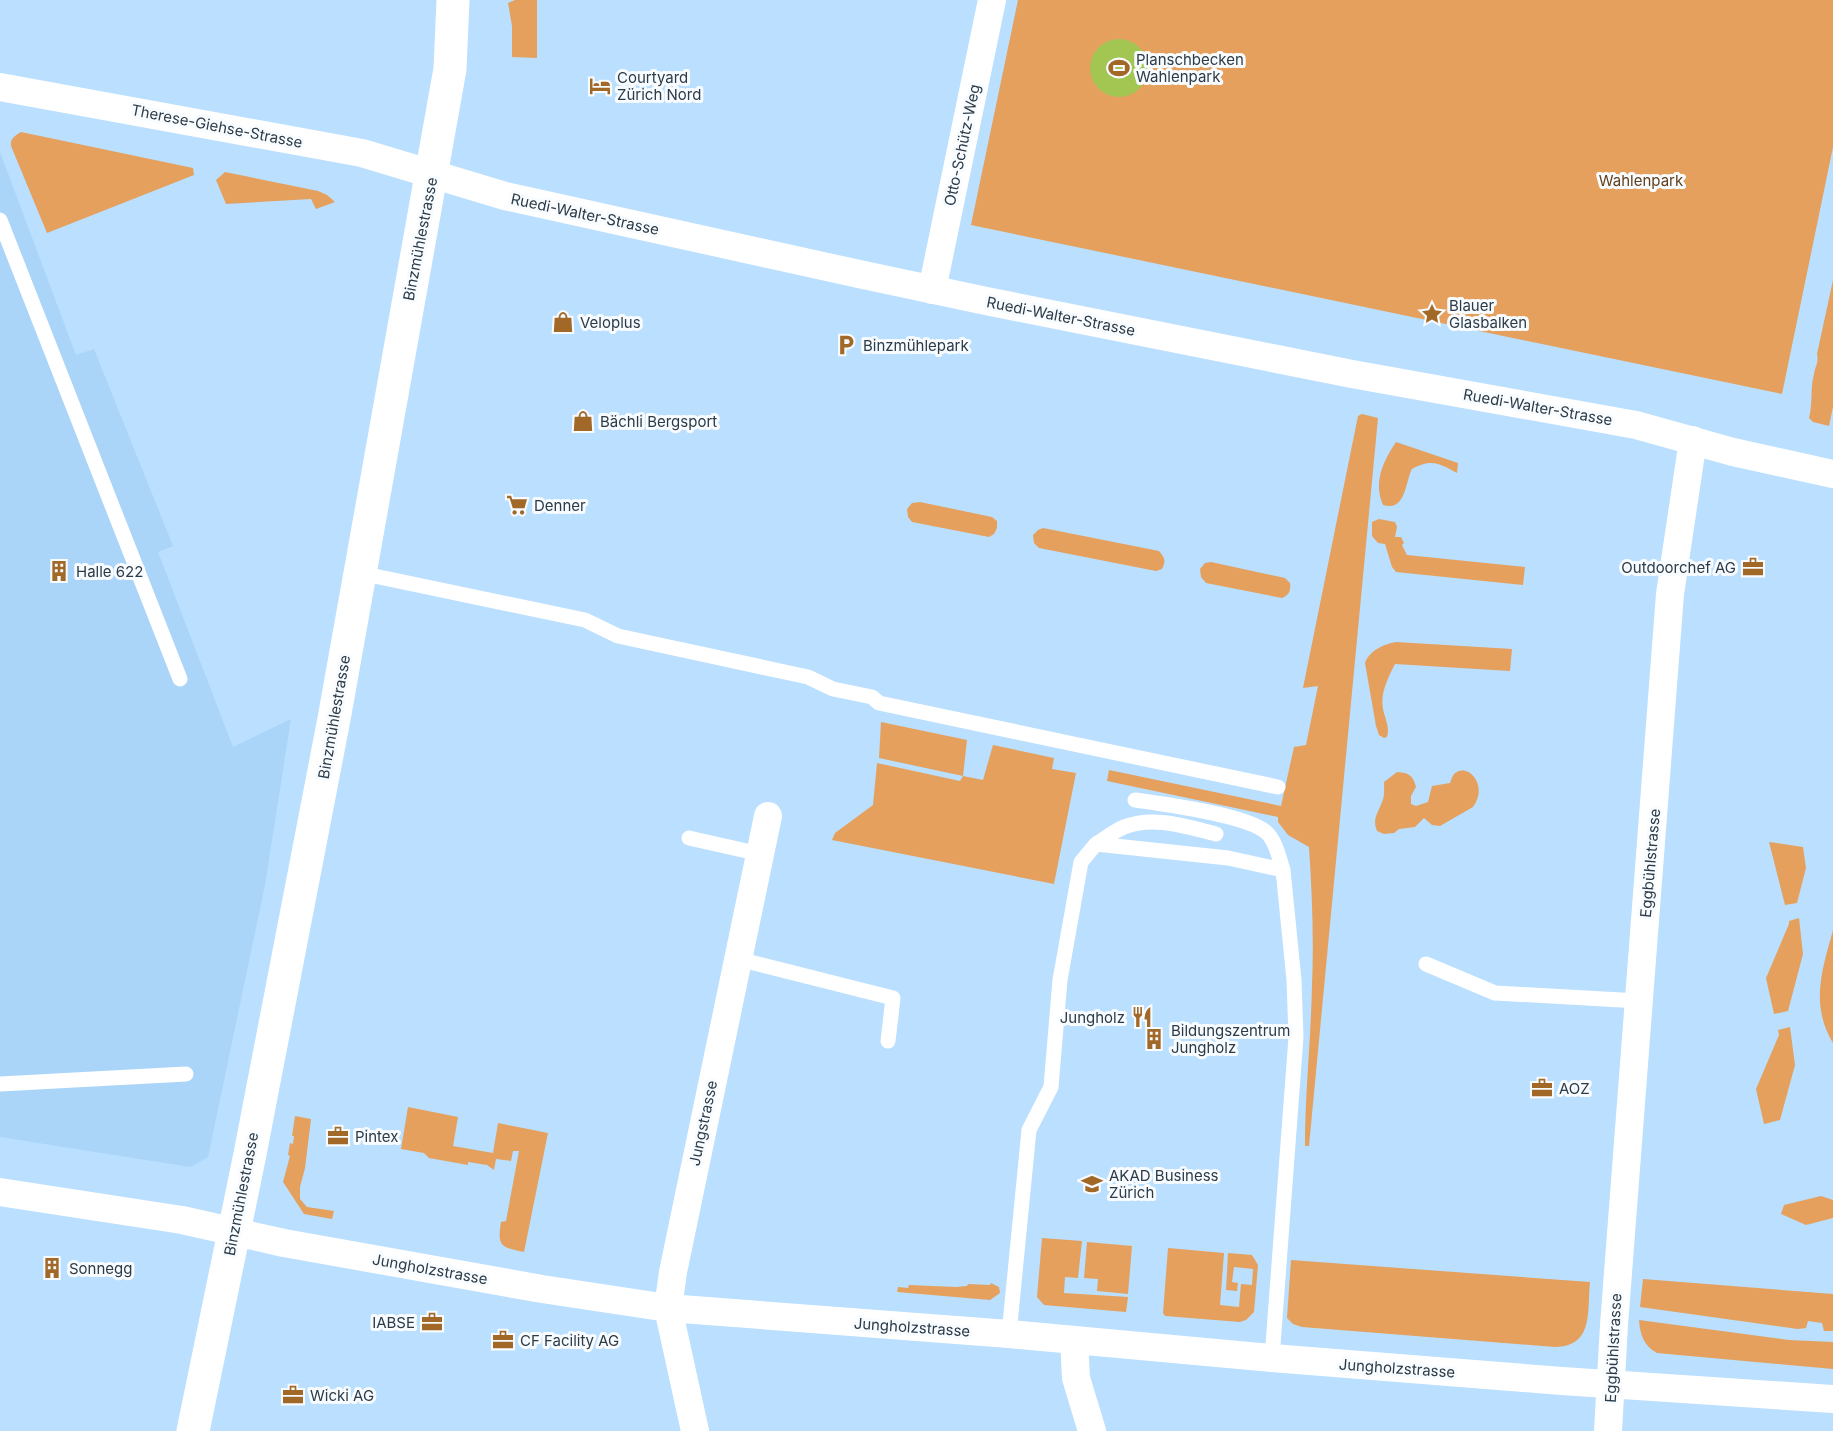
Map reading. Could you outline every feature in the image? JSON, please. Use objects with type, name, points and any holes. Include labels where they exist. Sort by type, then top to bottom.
[{"type":"main road","name":"Binzmühlestrasse","points":[[193,1431],[317,809],[360,573],[451,58],[453,0]]},
{"type":"street","name":"Otto-Schütz-Weg","points":[[932,290],[992,0]]},
{"type":"street","name":"Therese-Giehse-Strasse","points":[[0,87],[351,151],[432,174]]},
{"type":"street","name":"Ruedi-Walter-Strasse","points":[[432,174],[505,196],[932,290],[1352,374],[1636,425],[1693,440]]},
{"type":"street","points":[[1693,440],[1732,452],[1833,474]]},
{"type":"street","name":"Eggbühlstrasse","points":[[1608,1431],[1614,1325],[1670,594],[1693,440]]},
{"type":"street","name":"Jungstrasse","points":[[695,1431],[668,1308],[673,1272],[768,816]]},
{"type":"street","name":"Jungholzstrasse","points":[[0,1192],[182,1220],[284,1243],[542,1289],[668,1308],[1009,1334],[1272,1358],[1833,1399]]},
{"type":"street","points":[[1074,1340],[1076,1378],[1092,1431]]},
{"type":"lane","points":[[0,220],[180,680]]},
{"type":"lane","points":[[360,573],[585,620],[618,636],[808,677],[833,688],[872,697],[879,703],[1278,787]]},
{"type":"lane","points":[[1135,800],[1188,809],[1254,825],[1268,834],[1283,870],[1294,980],[1296,1037],[1272,1358]]},
{"type":"lane","points":[[1009,1334],[1029,1130],[1051,1087],[1060,980],[1081,862],[1096,844],[1123,827],[1140,822],[1164,822],[1216,834]]},
{"type":"lane","points":[[690,838],[760,854]]},
{"type":"lane","points":[[1096,844],[1228,858],[1283,870]]},
{"type":"lane","points":[[738,959],[893,998],[888,1041]]},
{"type":"lane","points":[[1426,964],[1495,993],[1639,1001]]},
{"type":"lane","points":[[0,1084],[186,1074]]},
{"type":"shaded area","name":"Planschbecken Wahlenpark","points":[[1119,39],[1130,41],[1143,52],[1148,68],[1146,79],[1135,92],[1119,97],[1108,95],[1095,84],[1090,68],[1092,57],[1103,44]]},
{"type":"shaded area","points":[[0,152],[76,355],[94,349],[173,546],[158,552],[233,747],[291,719],[265,885],[208,1157],[190,1167],[0,1137]]},
{"type":"green space","points":[[515,0],[537,0],[537,58],[512,57],[512,26],[508,3]]},
{"type":"green space","name":"Wahlenpark","points":[[1018,0],[1833,0],[1833,147],[1782,394],[971,225]]},
{"type":"green space","points":[[21,132],[193,168],[194,175],[47,233],[11,146],[12,139]]},
{"type":"green space","points":[[225,172],[318,191],[335,202],[316,209],[311,199],[226,204],[216,180]]},
{"type":"green space","points":[[1833,280],[1833,407],[1829,426],[1813,422],[1809,418],[1817,354]]},
{"type":"green space","points":[[1362,414],[1378,418],[1309,1146],[1305,1146],[1313,968],[1309,847],[1288,835],[1278,822],[1278,817],[1107,781],[1109,770],[1281,806],[1294,747],[1306,745],[1318,686],[1303,688],[1358,416]]},
{"type":"green space","points":[[1396,442],[1458,463],[1457,473],[1436,463],[1412,469],[1400,500],[1391,506],[1383,505],[1379,480],[1387,457]]},
{"type":"green space","points":[[920,502],[992,517],[997,521],[997,528],[989,537],[912,522],[908,517],[907,509],[912,503]]},
{"type":"green space","points":[[1379,519],[1395,522],[1397,527],[1395,537],[1401,537],[1407,555],[1525,567],[1523,585],[1396,572],[1392,567],[1385,544],[1378,543],[1372,536],[1372,522]]},
{"type":"green space","points":[[1043,528],[1159,551],[1164,558],[1164,564],[1162,569],[1156,571],[1039,548],[1034,543],[1033,535]]},
{"type":"green space","points":[[1211,562],[1285,578],[1290,583],[1290,590],[1282,598],[1206,583],[1201,577],[1200,569],[1205,563]]},
{"type":"green space","points":[[1396,642],[1512,649],[1510,671],[1395,664],[1385,686],[1383,697],[1388,730],[1387,737],[1384,738],[1379,735],[1376,726],[1365,663],[1378,649]]},
{"type":"green space","points":[[881,722],[967,740],[963,776],[879,758]]},
{"type":"green space","points":[[993,745],[1054,758],[1052,769],[1076,773],[1054,884],[832,840],[835,833],[873,805],[877,763],[960,781],[963,776],[983,780]]},
{"type":"green space","points":[[1459,771],[1470,773],[1475,778],[1479,791],[1477,799],[1473,807],[1440,826],[1432,825],[1424,818],[1415,827],[1384,834],[1377,831],[1375,819],[1384,797],[1384,782],[1397,772],[1412,777],[1416,787],[1411,796],[1411,804],[1416,806],[1428,802],[1432,786],[1450,783],[1454,774]]},
{"type":"green space","points":[[1769,842],[1803,847],[1806,868],[1797,903],[1785,905]]},
{"type":"green space","points":[[1799,918],[1803,954],[1788,1011],[1774,1014],[1766,978],[1789,921]]},
{"type":"green space","points":[[1833,930],[1833,1043],[1822,1015],[1820,987]]},
{"type":"green space","points":[[1790,1027],[1795,1065],[1780,1120],[1764,1124],[1756,1089],[1779,1035],[1778,1030]]},
{"type":"green space","points":[[408,1107],[458,1117],[453,1146],[493,1153],[498,1123],[548,1133],[524,1252],[510,1249],[500,1241],[501,1222],[506,1221],[519,1151],[513,1151],[511,1161],[496,1159],[494,1170],[487,1165],[468,1162],[468,1165],[429,1158],[424,1153],[401,1149]]},
{"type":"green space","points":[[295,1116],[311,1119],[300,1199],[307,1207],[334,1211],[332,1219],[304,1214],[283,1182],[290,1156],[288,1155],[290,1143],[293,1144]]},
{"type":"green space","points":[[1821,1196],[1833,1200],[1833,1218],[1806,1225],[1781,1214],[1784,1205]]},
{"type":"green space","points":[[1042,1238],[1082,1241],[1078,1278],[1065,1277],[1064,1293],[1128,1297],[1126,1312],[1044,1305],[1037,1297]]},
{"type":"green space","points":[[1087,1242],[1132,1246],[1128,1294],[1097,1291],[1098,1279],[1084,1278]]},
{"type":"green space","points":[[1168,1248],[1224,1253],[1220,1305],[1239,1307],[1241,1284],[1252,1285],[1253,1269],[1234,1267],[1232,1282],[1238,1283],[1237,1291],[1226,1290],[1228,1253],[1252,1255],[1258,1265],[1254,1312],[1246,1320],[1240,1322],[1165,1316],[1163,1313]]},
{"type":"green space","points":[[1291,1260],[1590,1282],[1586,1325],[1576,1341],[1555,1347],[1302,1327],[1293,1324],[1287,1318]]},
{"type":"green space","points":[[1643,1279],[1833,1294],[1833,1331],[1824,1331],[1822,1323],[1808,1321],[1806,1328],[1798,1329],[1640,1307]]},
{"type":"green space","points":[[991,1283],[999,1287],[1000,1293],[990,1300],[897,1292],[898,1287],[908,1288],[909,1285],[956,1287],[968,1284],[990,1285]]},
{"type":"green space","points":[[1639,1320],[1789,1340],[1833,1342],[1833,1369],[1657,1353],[1644,1340]]},
{"type":"place","name":"Planschbecken Wahlenpark","points":[[1119,68]]},
{"type":"place","name":"Courtyard Zürich Nord","points":[[600,86]]},
{"type":"place","name":"Blauer Glasbalken","points":[[1432,314]]},
{"type":"place","name":"Veloplus","points":[[563,322]]},
{"type":"place","name":"Binzmühlepark","points":[[846,345]]},
{"type":"place","name":"Bächli Bergsport","points":[[583,421]]},
{"type":"place","name":"Denner","points":[[517,505]]},
{"type":"place","name":"Outdoorchef AG","points":[[1753,567]]},
{"type":"place","name":"Halle 622","points":[[59,571]]},
{"type":"place","name":"Jungholz","points":[[1142,1017]]},
{"type":"place","name":"Bildungszentrum Jungholz","points":[[1154,1039]]},
{"type":"place","name":"AOZ","points":[[1542,1088]]},
{"type":"place","name":"Pintex","points":[[338,1136]]},
{"type":"place","name":"AKAD Business Zürich","points":[[1092,1184]]},
{"type":"place","name":"Sonnegg","points":[[52,1268]]},
{"type":"place","name":"IABSE","points":[[432,1322]]},
{"type":"place","name":"CF Facility AG","points":[[503,1340]]},
{"type":"place","name":"Wicki AG","points":[[293,1395]]}]
